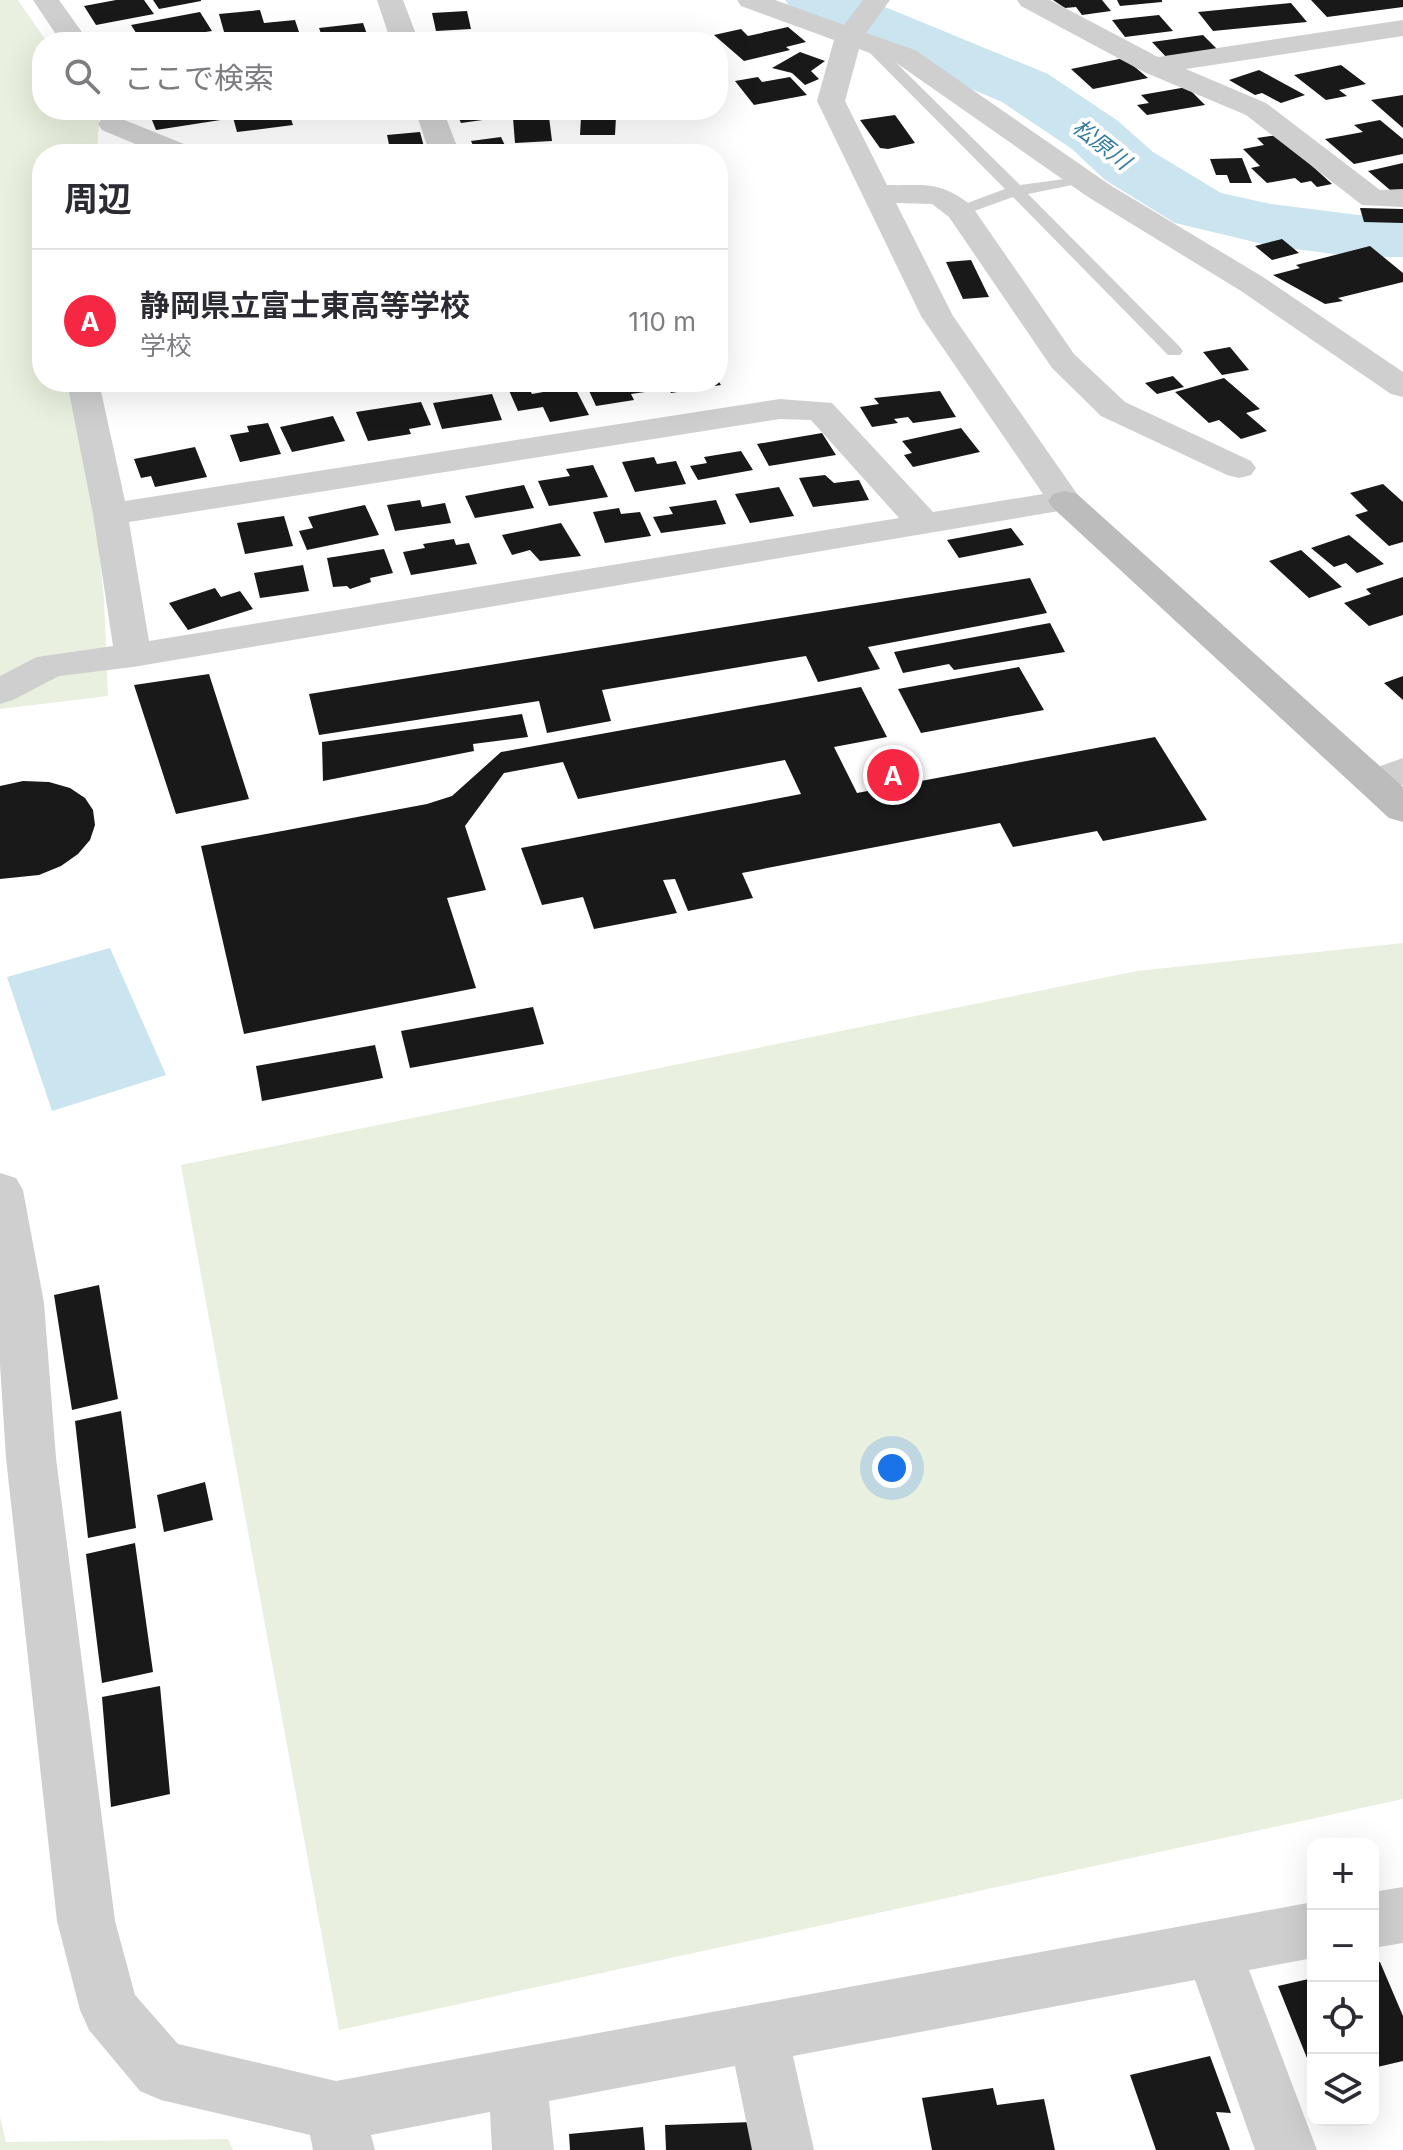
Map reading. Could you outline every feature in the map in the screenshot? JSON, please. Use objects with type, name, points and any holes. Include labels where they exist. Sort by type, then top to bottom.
[{"type":"street","points":[[46,0],[68,32]]},
{"type":"street","points":[[390,0],[401,32]]},
{"type":"street","points":[[750,0],[857,36],[905,56],[1081,179],[1252,284],[1403,387]]},
{"type":"street","points":[[877,0],[857,36],[831,101],[937,316],[1065,501],[1389,777],[1403,809]]},
{"type":"street","points":[[1030,0],[1154,66],[1256,109],[1373,199],[1403,198]]},
{"type":"street","points":[[1154,66],[1403,28]]},
{"type":"street","points":[[105,144],[109,120]]},
{"type":"street","points":[[116,120],[164,144]]},
{"type":"street","points":[[433,120],[441,144]]},
{"type":"street","points":[[876,194],[939,195],[960,211],[1063,361],[1113,409],[1239,468]]},
{"type":"street","points":[[85,392],[110,514],[133,655]]},
{"type":"street","points":[[110,514],[780,409],[820,410],[924,524]]},
{"type":"street","points":[[0,692],[50,665],[133,655],[1065,501]]},
{"type":"street","points":[[0,1190],[20,1303],[31,1458],[86,1921],[110,2010],[161,2070],[340,2130],[517,2077],[1307,1931]]},
{"type":"street","points":[[1379,1919],[1403,1915]]},
{"type":"street","points":[[1212,1947],[1286,2150]]},
{"type":"street","points":[[758,2033],[783,2150]]},
{"type":"street","points":[[517,2077],[523,2150]]},
{"type":"lane","points":[[857,36],[1174,351]]},
{"type":"lane","points":[[960,211],[1016,191],[1081,179]]},
{"type":"green space","points":[[0,0],[18,0],[40,32],[32,32],[32,120],[99,120],[98,144],[32,144],[32,392],[83,392],[104,599],[108,696],[0,709]]},
{"type":"green space","points":[[1403,943],[1403,1799],[339,2030],[181,1165],[1137,971]]},
{"type":"green space","points":[[0,2117],[6,2142],[228,2139],[233,2150],[0,2150]]},
{"type":"water","points":[[110,948],[166,1075],[52,1111],[7,977]]},
{"type":"building","points":[[116,0],[144,0],[154,14],[96,25],[84,6]]},
{"type":"building","points":[[153,0],[201,0],[201,1],[159,9]]},
{"type":"building","points":[[1053,0],[1102,0],[1111,11],[1082,15],[1076,7],[1065,8]]},
{"type":"building","points":[[1117,0],[1162,0],[1162,2],[1120,6]]},
{"type":"building","points":[[1311,0],[1403,0],[1403,7],[1327,17]]},
{"type":"building","points":[[1291,3],[1307,22],[1213,31],[1198,12]]},
{"type":"building","points":[[260,10],[264,23],[295,20],[299,32],[224,32],[219,14]]},
{"type":"building","points":[[467,11],[471,29],[436,31],[432,13]]},
{"type":"building","points":[[200,12],[212,31],[136,32],[131,25]]},
{"type":"building","points":[[1159,15],[1173,31],[1125,37],[1112,20]]},
{"type":"building","points":[[363,23],[366,32],[320,32],[319,28]]},
{"type":"building","points":[[788,27],[806,42],[786,47],[790,50],[744,61],[728,47],[728,32],[741,29],[748,36]]},
{"type":"building","points":[[1203,35],[1219,51],[1168,59],[1152,42]]},
{"type":"building","points":[[800,52],[825,61],[811,71],[819,79],[805,85],[792,73],[772,68]]},
{"type":"building","points":[[1124,58],[1148,78],[1093,89],[1071,69]]},
{"type":"building","points":[[1341,65],[1366,84],[1339,90],[1347,96],[1326,100],[1294,75]]},
{"type":"building","points":[[1259,70],[1305,95],[1281,103],[1262,93],[1255,95],[1229,80]]},
{"type":"building","points":[[758,77],[762,82],[790,77],[807,95],[754,105],[735,81]]},
{"type":"building","points":[[1187,87],[1205,105],[1147,115],[1137,105],[1149,103],[1141,95]]},
{"type":"building","points":[[1403,95],[1403,128],[1371,100]]},
{"type":"building","points":[[895,115],[915,143],[880,148],[860,120]]},
{"type":"building","points":[[152,120],[221,120],[156,130]]},
{"type":"building","points":[[234,120],[291,120],[293,125],[237,132]]},
{"type":"building","points":[[513,120],[549,120],[552,141],[515,143]]},
{"type":"building","points":[[581,120],[616,120],[615,135],[580,135]]},
{"type":"building","points":[[1380,120],[1403,139],[1403,154],[1354,164],[1325,139],[1363,132],[1354,125]]},
{"type":"building","points":[[420,132],[423,144],[389,144],[387,135]]},
{"type":"building","points":[[1278,135],[1332,184],[1317,187],[1311,181],[1301,183],[1295,178],[1267,183],[1251,168],[1260,166],[1243,149],[1264,145],[1257,138]]},
{"type":"building","points":[[501,137],[504,144],[472,144],[471,141]]},
{"type":"building","points":[[1242,158],[1252,183],[1230,183],[1227,175],[1216,175],[1210,159]]},
{"type":"building","points":[[1403,163],[1403,194],[1397,196],[1368,171]]},
{"type":"building","points":[[1360,208],[1403,209],[1403,223],[1364,222]]},
{"type":"building","points":[[1282,239],[1299,253],[1272,260],[1255,246]]},
{"type":"building","points":[[1370,246],[1403,273],[1403,282],[1325,304],[1273,275],[1300,268],[1296,265]]},
{"type":"building","points":[[971,260],[989,297],[963,299],[946,262]]},
{"type":"building","points":[[1230,347],[1249,370],[1222,375],[1203,352]]},
{"type":"building","points":[[1173,376],[1184,387],[1157,394],[1145,383]]},
{"type":"building","points":[[1224,378],[1260,409],[1246,413],[1267,431],[1241,439],[1219,420],[1209,423],[1175,392]]},
{"type":"building","points":[[940,391],[956,417],[913,423],[908,417],[894,419],[898,423],[872,427],[860,407],[879,404],[874,398]]},
{"type":"building","points":[[510,392],[577,392],[589,415],[550,422],[543,407],[518,411]]},
{"type":"building","points":[[590,392],[645,392],[631,394],[634,400],[596,406]]},
{"type":"building","points":[[492,394],[502,420],[442,429],[433,403]]},
{"type":"building","points":[[421,402],[431,425],[409,429],[411,434],[368,441],[356,412]]},
{"type":"building","points":[[333,416],[345,441],[292,452],[280,427]]},
{"type":"building","points":[[268,423],[281,454],[240,462],[230,435],[249,432],[247,426]]},
{"type":"building","points":[[961,428],[980,452],[913,467],[904,455],[912,453],[902,441]]},
{"type":"building","points":[[822,433],[836,455],[769,466],[757,444]]},
{"type":"building","points":[[195,447],[207,477],[155,487],[151,476],[141,478],[134,459]]},
{"type":"building","points":[[741,451],[753,470],[698,480],[690,466],[707,463],[704,457]]},
{"type":"building","points":[[654,457],[657,464],[676,461],[686,484],[635,492],[622,462]]},
{"type":"building","points":[[593,465],[608,497],[549,506],[538,481],[570,476],[566,469]]},
{"type":"building","points":[[825,475],[834,483],[859,480],[869,500],[813,507],[799,478]]},
{"type":"building","points":[[1383,484],[1403,502],[1403,542],[1389,546],[1355,515],[1368,511],[1350,493]]},
{"type":"building","points":[[524,485],[534,508],[475,518],[465,496]]},
{"type":"building","points":[[779,487],[794,516],[750,523],[735,494]]},
{"type":"building","points":[[420,500],[422,507],[445,503],[451,523],[395,531],[387,505]]},
{"type":"building","points":[[716,500],[726,524],[661,533],[653,517],[673,514],[669,507]]},
{"type":"building","points":[[365,505],[379,535],[307,550],[299,531],[313,528],[308,517]]},
{"type":"building","points":[[619,508],[621,514],[640,512],[651,536],[605,543],[593,512]]},
{"type":"building","points":[[284,516],[293,546],[245,554],[237,523]]},
{"type":"building","points":[[561,523],[581,556],[540,561],[530,550],[512,555],[502,535]]},
{"type":"building","points":[[1011,528],[1024,545],[959,558],[947,540]]},
{"type":"building","points":[[1349,535],[1384,564],[1357,573],[1346,563],[1334,567],[1311,548]]},
{"type":"building","points":[[454,539],[456,545],[469,543],[477,564],[411,575],[403,552],[425,548],[423,544]]},
{"type":"building","points":[[384,549],[393,573],[370,578],[371,582],[350,589],[347,586],[333,587],[327,558]]},
{"type":"building","points":[[1301,550],[1342,587],[1309,598],[1269,561]]},
{"type":"building","points":[[303,565],[309,591],[260,598],[254,573]]},
{"type":"building","points":[[1403,577],[1403,615],[1369,626],[1344,603],[1371,594],[1366,589]]},
{"type":"building","points":[[1030,578],[1047,613],[868,647],[880,669],[818,682],[806,656],[602,690],[611,721],[547,733],[539,701],[319,735],[309,694]]},
{"type":"building","points":[[215,588],[221,597],[240,591],[253,609],[188,630],[169,603]]},
{"type":"building","points":[[1050,623],[1065,652],[954,670],[949,664],[903,673],[894,652]]},
{"type":"building","points":[[1019,667],[1044,710],[921,733],[898,689]]},
{"type":"building","points":[[209,674],[249,799],[176,814],[134,685]]},
{"type":"building","points":[[1403,676],[1403,700],[1384,683]]},
{"type":"building","points":[[861,687],[887,737],[834,747],[857,793],[1155,737],[1207,820],[1103,841],[1097,831],[1013,847],[1000,823],[742,873],[753,898],[688,911],[675,879],[663,880],[677,913],[594,929],[583,897],[542,905],[521,848],[801,794],[785,760],[578,799],[563,762],[504,773],[465,826],[486,890],[447,898],[476,988],[244,1034],[201,846],[427,804],[452,796],[501,752]]},
{"type":"building","points":[[522,714],[528,737],[473,744],[474,751],[323,781],[322,742]]},
{"type":"building","points":[[23,781],[49,782],[70,788],[85,798],[93,810],[95,825],[90,840],[78,854],[61,866],[39,875],[0,879],[0,786]]},
{"type":"building","points":[[533,1007],[544,1044],[410,1068],[401,1031]]},
{"type":"building","points":[[375,1045],[383,1078],[262,1101],[256,1066]]},
{"type":"building","points":[[99,1285],[118,1399],[72,1410],[54,1295]]},
{"type":"building","points":[[121,1411],[136,1528],[88,1538],[75,1421]]},
{"type":"building","points":[[205,1482],[213,1520],[164,1532],[157,1495]]},
{"type":"building","points":[[135,1543],[153,1672],[102,1683],[86,1554]]},
{"type":"building","points":[[160,1686],[170,1794],[111,1807],[102,1697]]},
{"type":"building","points":[[1379,1962],[1403,2016],[1403,2061],[1379,2067],[1379,1982]]},
{"type":"building","points":[[1307,1979],[1307,2058],[1278,1986]]},
{"type":"building","points":[[1210,2056],[1231,2113],[1216,2112],[1230,2150],[1156,2150],[1130,2075]]},
{"type":"building","points":[[993,2088],[997,2105],[1044,2099],[1055,2150],[932,2150],[922,2098]]},
{"type":"building","points":[[752,2122],[753,2150],[666,2150],[665,2125]]},
{"type":"building","points":[[643,2127],[645,2150],[570,2150],[569,2134]]},
{"type":"waterway","name":"松原川","points":[[815,0],[1025,88],[1095,135],[1129,166],[1199,209],[1271,225],[1358,236],[1403,236]]},
{"type":"place","name":"静岡県立富士東高等学校","points":[[893,775]]}]
